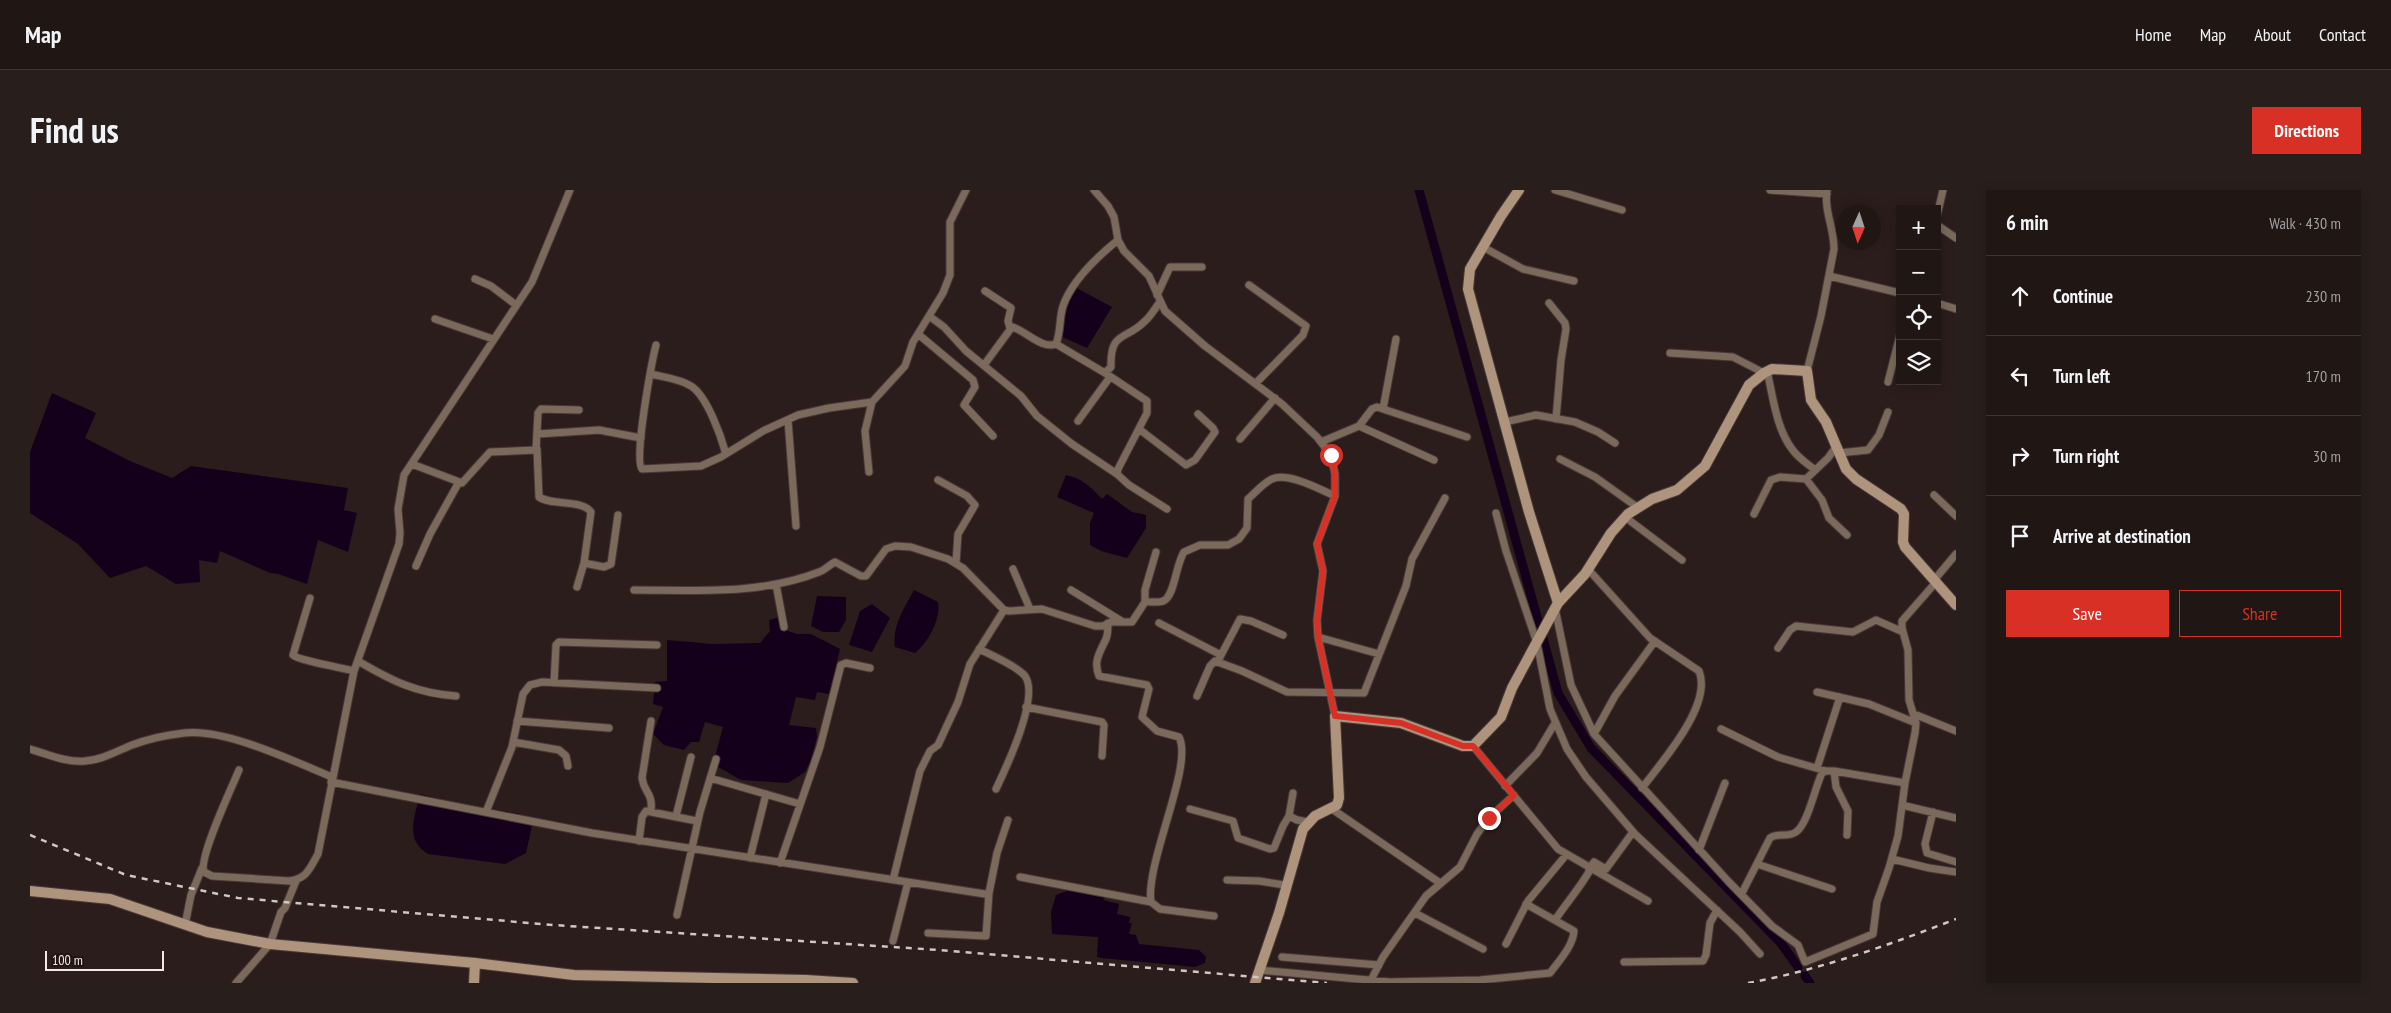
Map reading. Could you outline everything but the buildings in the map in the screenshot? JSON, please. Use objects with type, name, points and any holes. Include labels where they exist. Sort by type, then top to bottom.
[{"type":"street","points":[[202,868],[204,872],[212,876],[296,881],[306,875],[318,854],[354,671],[399,544],[398,502],[404,476],[493,339],[527,291],[539,269],[570,190]]},
{"type":"street","points":[[869,472],[865,425],[872,402],[904,366],[918,334],[949,280],[950,222],[966,190]]},
{"type":"street","points":[[1094,190],[1108,206],[1114,218],[1118,240],[1129,257],[1149,276],[1158,299],[1170,316],[1205,346],[1275,398],[1321,442],[1331,455],[1335,474],[1335,496],[1317,544],[1323,571],[1317,620],[1318,637],[1335,716],[1339,798],[1337,805],[1332,809],[1308,822],[1299,838],[1279,913],[1255,983]]},
{"type":"street","points":[[1519,190],[1470,269],[1468,289],[1555,608],[1571,685],[1594,734],[1728,881],[1742,893],[1772,926],[1798,944],[1805,962],[1873,934],[1877,902],[1892,859],[1916,723],[1909,700],[1908,650],[1902,621],[1956,554]]},
{"type":"street","points":[[1555,190],[1622,210]]},
{"type":"street","points":[[1770,190],[1827,192],[1826,210],[1834,240],[1829,276],[1807,371],[1808,393],[1826,422],[1837,450],[1850,474],[1901,509],[1905,519],[1904,547],[1936,580],[1956,605]]},
{"type":"street","points":[[1940,205],[1943,190]]},
{"type":"street","points":[[1941,228],[1956,238]]},
{"type":"street","points":[[1056,344],[1062,310],[1069,294],[1099,256],[1118,240]]},
{"type":"street","points":[[1483,247],[1523,269],[1574,281]]},
{"type":"street","points":[[1078,421],[1108,375],[1111,367],[1110,349],[1119,338],[1144,322],[1158,299],[1170,267],[1202,267]]},
{"type":"street","points":[[1829,276],[1896,292]]},
{"type":"street","points":[[475,278],[491,286],[516,305]]},
{"type":"street","points":[[1249,285],[1306,326],[1303,335],[1256,383]]},
{"type":"street","points":[[986,291],[1011,308],[1008,321],[1010,328]]},
{"type":"street","points":[[1549,303],[1566,323],[1556,420]]},
{"type":"street","points":[[1941,304],[1956,309]]},
{"type":"street","points":[[929,316],[944,327],[959,345],[1021,396],[1037,416],[1129,484],[1167,509]]},
{"type":"street","points":[[435,318],[493,339]]},
{"type":"street","points":[[984,365],[1010,328]]},
{"type":"street","points":[[1010,328],[1018,329],[1051,346],[1056,344],[1147,401],[1148,409],[1117,474]]},
{"type":"street","points":[[918,334],[973,380],[975,387],[964,405],[993,436]]},
{"type":"street","points":[[1383,409],[1396,339]]},
{"type":"street","points":[[1888,382],[1899,340]]},
{"type":"street","points":[[656,345],[650,374],[638,463],[642,469],[701,466],[726,454],[763,431],[788,420],[829,408],[872,402]]},
{"type":"street","points":[[1670,353],[1733,357],[1766,372]]},
{"type":"street","points":[[1335,716],[1391,721],[1463,746],[1473,746],[1501,717],[1512,688],[1555,608],[1588,569],[1611,533],[1625,517],[1637,507],[1652,499],[1677,490],[1705,466],[1749,385],[1772,369],[1807,371]]},
{"type":"street","points":[[1766,372],[1778,418],[1785,436],[1798,456],[1816,470]]},
{"type":"street","points":[[650,374],[687,384],[696,390],[715,419],[726,454]]},
{"type":"street","points":[[1240,439],[1275,398]]},
{"type":"street","points":[[1321,442],[1359,426],[1374,407],[1467,437]]},
{"type":"street","points":[[577,587],[584,563],[591,512],[585,506],[543,500],[539,497],[537,449],[538,413],[541,409],[579,410]]},
{"type":"street","points":[[1754,514],[1767,486],[1775,478],[1806,479],[1837,450],[1868,450],[1879,434],[1888,412]]},
{"type":"street","points":[[1139,429],[1184,465],[1191,463],[1214,435],[1213,428],[1198,414]]},
{"type":"street","points":[[1505,422],[1526,416],[1583,425],[1615,443]]},
{"type":"street","points":[[788,420],[796,526]]},
{"type":"street","points":[[1359,426],[1434,460]]},
{"type":"street","points":[[538,434],[599,430],[641,438]]},
{"type":"street","points":[[412,464],[459,482],[464,482],[481,460],[490,452],[534,451],[537,449]]},
{"type":"street","points":[[1560,459],[1595,477],[1637,507]]},
{"type":"street","points":[[1145,602],[1160,602],[1168,597],[1177,565],[1184,552],[1200,545],[1228,545],[1239,539],[1247,528],[1248,499],[1271,479],[1298,480],[1335,496]]},
{"type":"street","points":[[1806,479],[1822,500],[1828,518],[1847,536]]},
{"type":"street","points":[[938,480],[967,496],[975,505],[958,534],[956,563]]},
{"type":"street","points":[[416,566],[430,534],[459,482]]},
{"type":"street","points":[[1934,495],[1956,516]]},
{"type":"street","points":[[1160,623],[1281,691],[1364,693],[1406,586],[1412,559],[1445,498]]},
{"type":"street","points":[[1496,513],[1506,551],[1539,640],[1550,709],[1567,749],[1586,777],[1633,832],[1717,910],[1760,954]]},
{"type":"street","points":[[584,563],[604,566],[611,564],[618,515]]},
{"type":"street","points":[[1625,517],[1682,560]]},
{"type":"street","points":[[634,590],[716,590],[776,584],[821,572],[834,562],[861,576],[866,576],[886,549],[895,546],[910,547],[956,563],[1004,610],[1030,609],[1049,611],[1095,626],[1108,623],[1126,623],[1136,618],[1145,602],[1145,590],[1156,552]]},
{"type":"street","points":[[1013,569],[1030,609]]},
{"type":"street","points":[[1588,569],[1642,630],[1698,671],[1701,688],[1698,702],[1683,733],[1642,788]]},
{"type":"street","points":[[776,584],[784,627]]},
{"type":"street","points":[[1071,590],[1126,623]]},
{"type":"street","points":[[310,598],[292,655],[300,659],[354,671]]},
{"type":"street","points":[[893,880],[920,771],[930,751],[937,747],[958,702],[970,664],[1004,610]]},
{"type":"street","points":[[1197,696],[1212,663],[1220,658],[1240,620],[1251,621],[1283,634]]},
{"type":"street","points":[[1778,648],[1790,630],[1796,626],[1853,632],[1876,620],[1903,632]]},
{"type":"street","points":[[1108,623],[1107,636],[1100,648],[1096,661],[1099,676],[1147,685],[1148,695],[1142,717],[1158,731],[1179,737],[1182,748],[1179,770],[1152,883],[1151,902]]},
{"type":"street","points":[[1318,637],[1379,654]]},
{"type":"street","points":[[1594,734],[1615,696],[1655,641]]},
{"type":"street","points":[[554,682],[556,645],[559,642],[657,645]]},
{"type":"street","points":[[979,648],[1025,676],[1028,691],[1021,727],[996,789]]},
{"type":"street","points":[[358,661],[384,676],[417,690],[456,696]]},
{"type":"street","points":[[780,863],[820,746],[841,665],[846,663],[870,668]]},
{"type":"street","points":[[486,812],[513,742],[521,700],[526,689],[535,683],[554,682],[657,688]]},
{"type":"street","points":[[1817,692],[1870,704],[1916,723]]},
{"type":"street","points":[[1816,768],[1840,697]]},
{"type":"street","points":[[1026,707],[1102,722],[1104,725],[1102,756]]},
{"type":"street","points":[[1914,714],[1956,732]]},
{"type":"street","points":[[517,721],[609,728]]},
{"type":"street","points":[[650,811],[652,798],[643,785],[642,778],[651,721]]},
{"type":"street","points":[[1505,786],[1537,753],[1556,723]]},
{"type":"street","points":[[1721,729],[1778,757],[1816,768],[1905,782]]},
{"type":"street","points":[[30,749],[71,761],[84,761],[97,759],[156,738],[184,732],[199,733],[265,750],[332,779],[486,812],[639,841],[989,893]]},
{"type":"street","points":[[513,742],[559,750],[566,756],[568,766]]},
{"type":"street","points":[[1473,746],[1505,786],[1528,810],[1548,839],[1566,855],[1648,901]]},
{"type":"street","points":[[676,816],[691,757]]},
{"type":"street","points":[[677,915],[691,848],[716,759]]},
{"type":"street","points":[[185,925],[190,895],[202,868],[219,816],[239,770]]},
{"type":"street","points":[[1830,771],[1848,811],[1847,835]]},
{"type":"street","points":[[1742,893],[1770,838],[1776,834],[1793,834],[1802,825],[1818,781],[1830,771]]},
{"type":"street","points":[[710,778],[800,804]]},
{"type":"street","points":[[1700,850],[1725,783]]},
{"type":"street","points":[[1190,809],[1229,819],[1234,823],[1235,834],[1238,838],[1270,849],[1274,848],[1289,816],[1293,793]]},
{"type":"street","points":[[750,858],[766,794]]},
{"type":"street","points":[[1371,980],[1379,965],[1426,896],[1460,867],[1477,834],[1489,818],[1514,795]]},
{"type":"street","points":[[1902,805],[1956,818]]},
{"type":"street","points":[[1332,809],[1440,883]]},
{"type":"street","points":[[639,841],[643,814],[650,811],[698,821]]},
{"type":"street","points":[[1933,812],[1925,844],[1927,853],[1956,862]]},
{"type":"street","points":[[1289,816],[1308,822]]},
{"type":"street","points":[[928,933],[986,936],[989,893],[997,853],[1008,820]]},
{"type":"street","points":[[1556,920],[1570,895],[1578,891],[1594,862],[1606,869],[1633,832]]},
{"type":"street","points":[[1506,944],[1526,904],[1541,883],[1566,855]]},
{"type":"street","points":[[1892,859],[1956,872]]},
{"type":"street","points":[[1757,864],[1832,889]]},
{"type":"street","points":[[1020,877],[1151,902],[1160,909],[1214,916]]},
{"type":"street","points":[[1227,880],[1258,881],[1285,885]]},
{"type":"street","points":[[236,983],[270,944],[281,912],[285,908],[296,881]]},
{"type":"street","points":[[894,941],[908,882]]},
{"type":"street","points":[[30,891],[110,899],[127,903],[185,925],[224,936],[270,944],[475,962],[574,975],[846,983]]},
{"type":"street","points":[[1259,970],[1390,982],[1480,980],[1550,973],[1563,956],[1574,934],[1572,930],[1556,920],[1526,904]]},
{"type":"street","points":[[1624,962],[1703,961],[1706,955],[1710,924],[1717,910]]},
{"type":"street","points":[[1415,912],[1483,949]]},
{"type":"street","points":[[1282,957],[1379,965]]},
{"type":"street","points":[[474,983],[475,962]]},
{"type":"shaded area","points":[[1073,286],[1112,307],[1087,348],[1060,336],[1059,314]]},
{"type":"shaded area","points":[[52,393],[96,413],[85,438],[130,461],[172,478],[191,466],[348,488],[344,510],[357,513],[348,552],[318,540],[307,584],[270,573],[220,551],[217,563],[199,560],[200,582],[176,584],[146,566],[110,578],[78,544],[30,513],[30,452]]},
{"type":"shaded area","points":[[1066,475],[1077,478],[1086,484],[1102,499],[1107,494],[1132,512],[1146,515],[1146,528],[1127,558],[1101,551],[1090,545],[1090,523],[1094,513],[1057,497]]},
{"type":"shaded area","points":[[914,590],[938,602],[937,616],[932,630],[915,653],[895,647],[897,624]]},
{"type":"shaded area","points":[[817,596],[846,597],[846,620],[839,632],[823,632],[811,626]]},
{"type":"shaded area","points":[[872,604],[890,618],[872,652],[849,645],[860,611]]},
{"type":"shaded area","points":[[780,617],[785,630],[797,634],[811,634],[840,649],[829,694],[817,692],[815,700],[796,697],[789,725],[816,728],[817,737],[811,760],[805,772],[788,783],[741,780],[713,764],[723,727],[705,722],[699,742],[691,742],[684,750],[664,745],[653,734],[663,707],[653,704],[655,682],[667,681],[667,640],[713,644],[760,643],[770,631],[769,620]]},
{"type":"shaded area","points":[[420,794],[468,806],[517,813],[533,821],[526,853],[505,864],[428,854],[416,842],[414,835],[414,819]]},
{"type":"shaded area","points":[[1082,885],[1094,887],[1093,894],[1105,897],[1103,900],[1119,904],[1117,914],[1130,917],[1129,923],[1132,923],[1129,934],[1136,935],[1139,944],[1199,950],[1206,957],[1205,963],[1195,967],[1102,958],[1097,957],[1098,937],[1052,934],[1051,912],[1056,895]]},
{"type":"waterway","points":[[1419,190],[1558,693],[1591,748],[1780,942],[1798,967]]},
{"type":"waterway","points":[[1805,976],[1810,983]]},
{"type":"railway","points":[[30,835],[126,875],[238,898],[553,925],[939,950],[1327,983]]},
{"type":"railway","points":[[1748,983],[1775,978],[1854,956],[1956,919]]},
{"type":"route","points":[[1331,455],[1335,474],[1335,496],[1316,549],[1323,566],[1317,620],[1318,637],[1335,716],[1401,723],[1463,746],[1473,746],[1514,795],[1489,818]]}]
